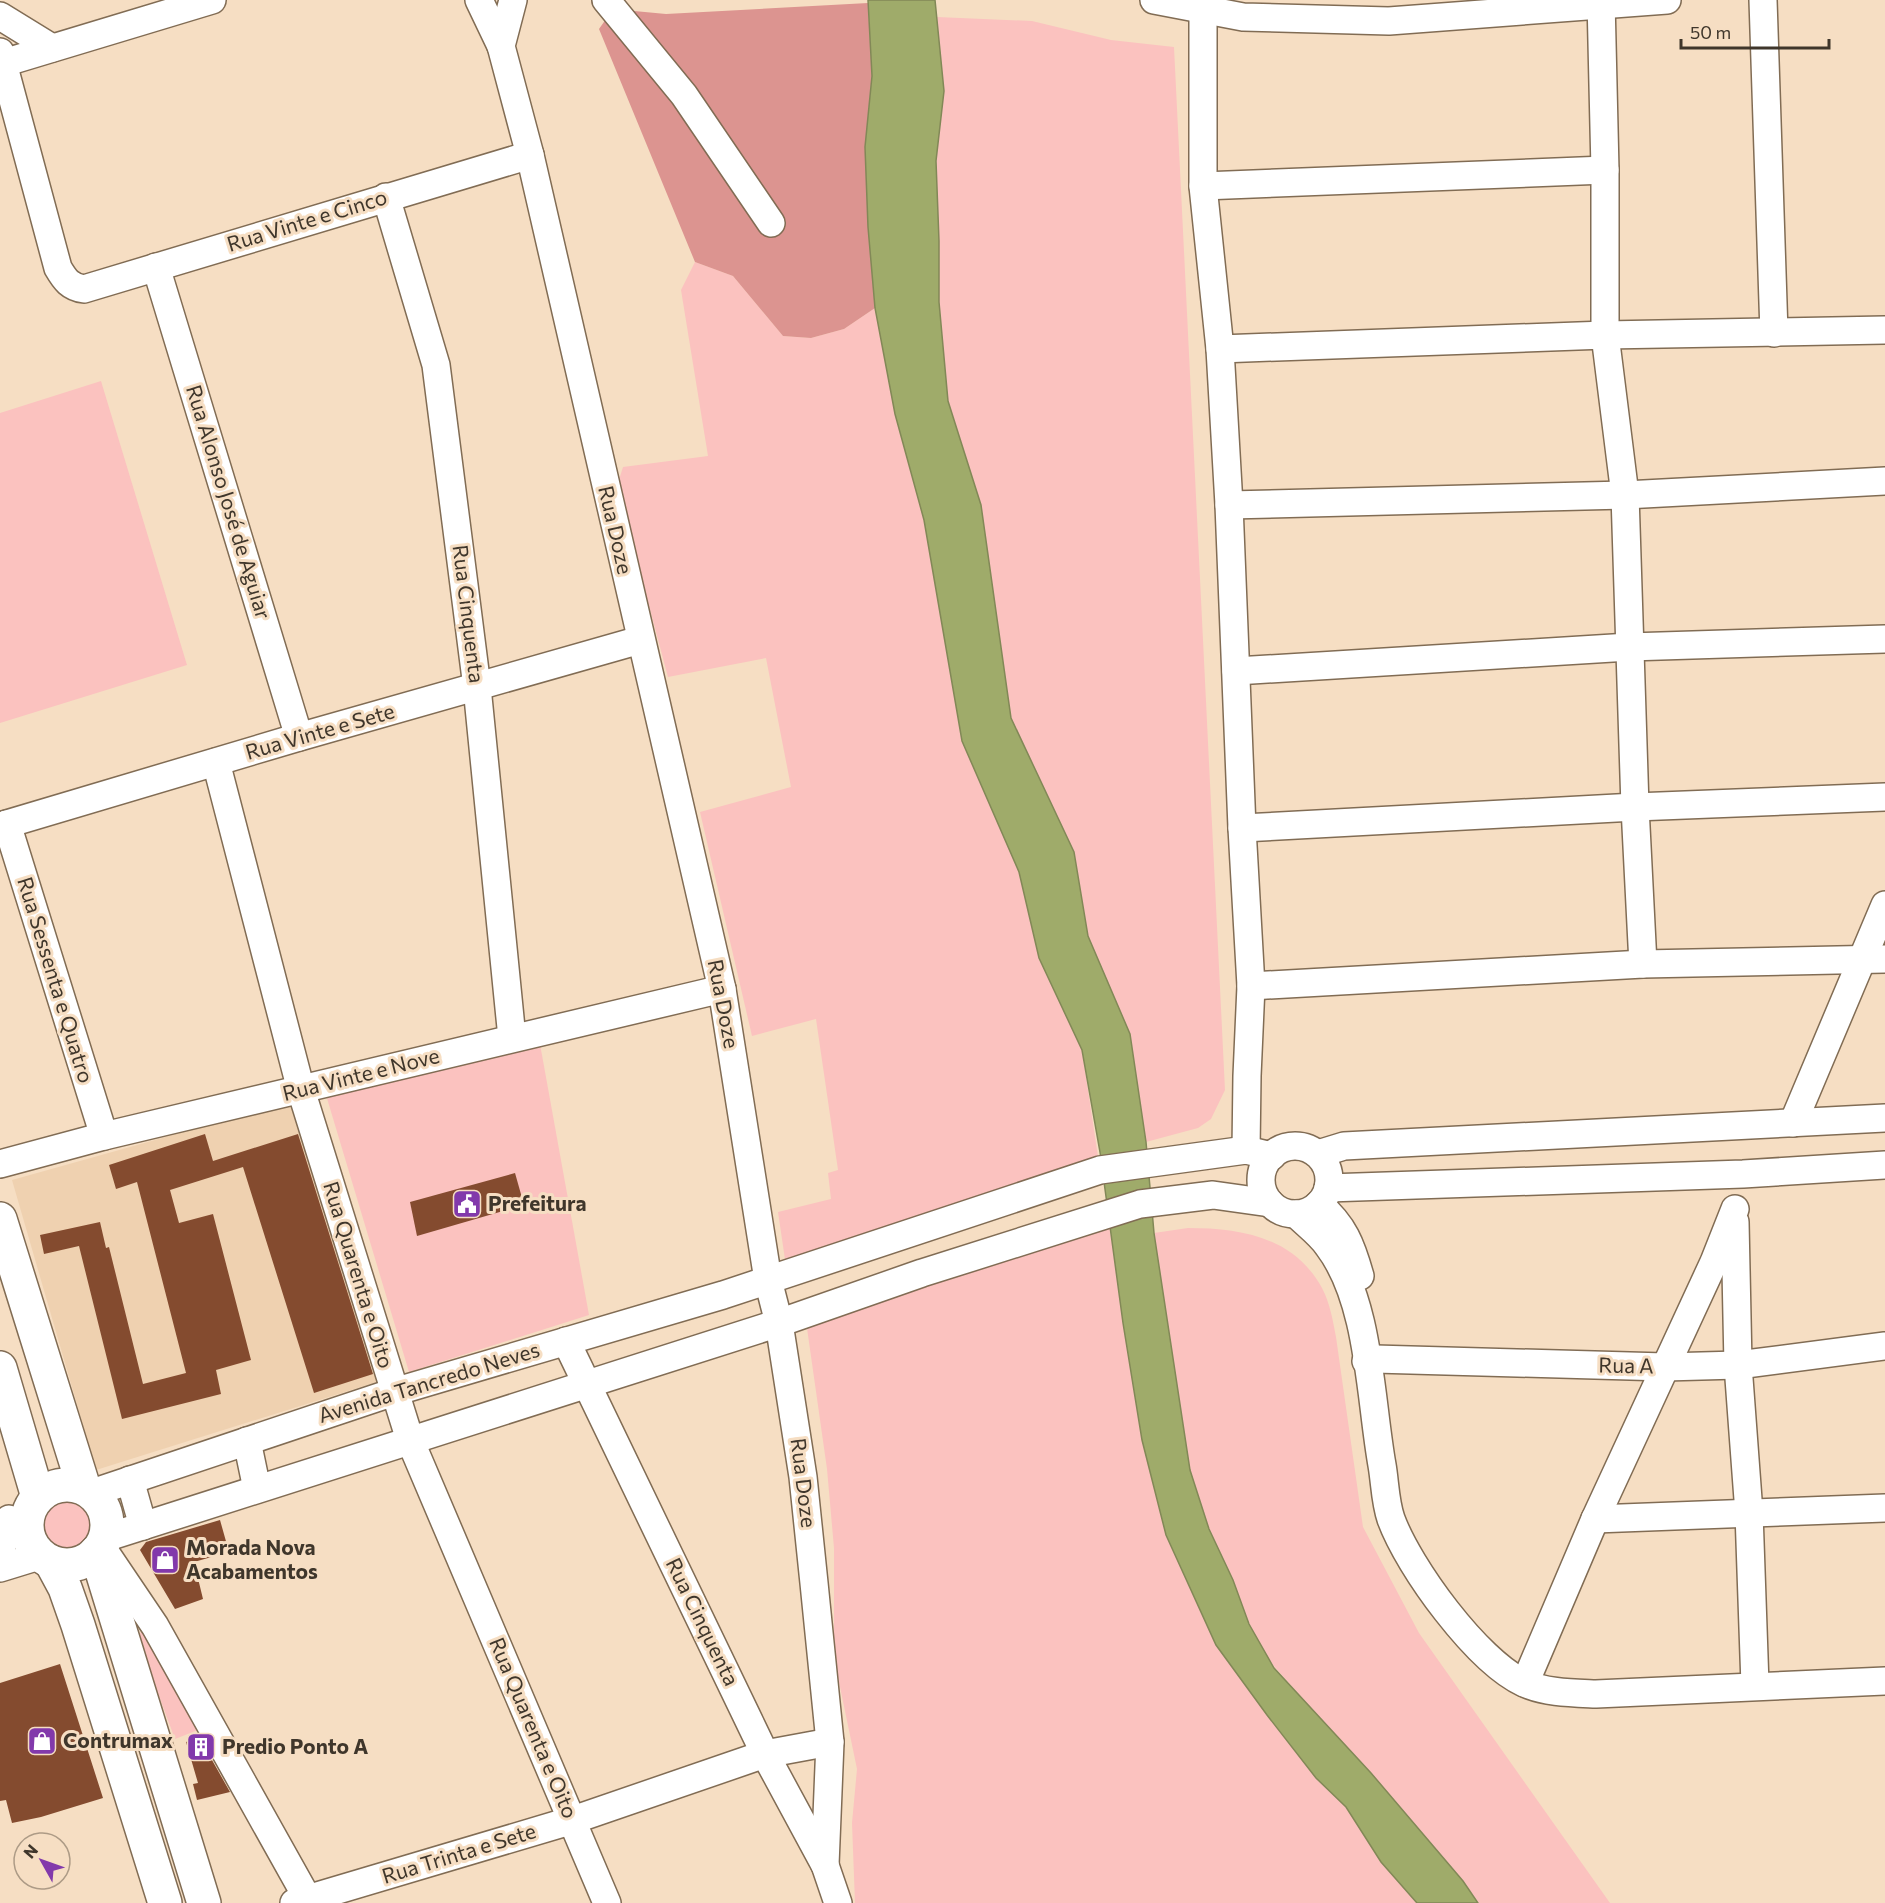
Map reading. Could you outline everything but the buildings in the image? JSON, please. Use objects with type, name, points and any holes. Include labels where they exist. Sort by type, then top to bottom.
[{"type":"main road","points":[[0,1219],[88,1491]]},
{"type":"main road","points":[[0,1368],[19,1513],[32,1547],[45,1559],[65,1588],[165,1903]]},
{"type":"main road","points":[[19,1513],[42,1493],[58,1486],[69,1485],[88,1491],[100,1502],[106,1513],[107,1526],[101,1545],[91,1558],[79,1564],[63,1566],[45,1559]]},
{"type":"main road","points":[[101,1545],[124,1640],[204,1903]]},
{"type":"street","points":[[1,60],[52,48],[212,0]]},
{"type":"street","name":"Rua Doze","points":[[479,0],[501,46],[530,155],[722,989],[768,1280],[779,1323],[803,1477],[830,1742],[825,1865]]},
{"type":"street","points":[[501,46],[513,0]]},
{"type":"street","points":[[606,0],[684,95],[771,223]]},
{"type":"street","points":[[1154,0],[1203,5],[1243,17],[1389,21],[1601,3],[1667,0]]},
{"type":"street","points":[[1763,0],[1774,333]]},
{"type":"street","points":[[1601,3],[1605,170],[1605,335],[1625,495],[1635,807],[1643,964]]},
{"type":"street","points":[[1203,5],[1203,186],[1220,349],[1251,986],[1247,1076],[1259,1153],[1265,1164],[1262,1174],[1264,1194],[1278,1210],[1314,1202],[1885,1165]]},
{"type":"street","points":[[0,16],[52,48]]},
{"type":"street","name":"Rua Vinte e Cinco","points":[[1,60],[58,268],[66,281],[76,288],[84,289],[530,155]]},
{"type":"street","points":[[1203,186],[1605,170]]},
{"type":"street","name":"Rua Cinquenta","points":[[386,197],[436,365],[477,687],[512,1038]]},
{"type":"street","name":"Rua Alonso José de Aguiar","points":[[156,267],[299,737]]},
{"type":"street","points":[[1220,349],[1605,335],[1885,330]]},
{"type":"street","points":[[1229,505],[1625,495],[1885,481]]},
{"type":"street","points":[[1236,671],[1629,647],[1885,639]]},
{"type":"street","name":"Rua Vinte e Sete","points":[[3,825],[299,737],[640,640]]},
{"type":"street","name":"Rua Quarenta e Oito","points":[[216,762],[301,1089],[410,1440],[608,1903]]},
{"type":"street","points":[[1242,828],[1635,807],[1885,797]]},
{"type":"street","name":"Rua Sessenta e Quatro","points":[[3,825],[104,1136]]},
{"type":"street","points":[[1793,1122],[1873,959],[1885,904]]},
{"type":"street","points":[[1251,986],[1643,964],[1873,959]]},
{"type":"street","name":"Rua Vinte e Nove","points":[[0,1164],[104,1136],[722,989]]},
{"type":"street","points":[[1318,1154],[1344,1146],[1885,1118]]},
{"type":"street","points":[[1259,1153],[1301,1147],[1318,1154],[1328,1170],[1314,1202]]},
{"type":"street","name":"Avenida Tancredo Neves","points":[[88,1491],[130,1480],[394,1392],[723,1295],[1100,1170],[1259,1153]]},
{"type":"street","points":[[1525,1683],[1595,1519],[1714,1262],[1735,1209],[1743,1174]]},
{"type":"street","points":[[304,1902],[155,1626],[101,1545],[143,1526],[779,1323],[922,1273],[1140,1204],[1213,1196],[1270,1203]]},
{"type":"street","points":[[1314,1202],[1336,1219],[1342,1229],[1357,1264],[1368,1301],[1371,1392],[1391,1518],[1419,1572],[1460,1628],[1503,1670],[1525,1683],[1558,1692],[1596,1694],[1885,1681]]},
{"type":"street","points":[[1735,1209],[1738,1365],[1749,1513],[1755,1686]]},
{"type":"street","points":[[723,1295],[731,1338]]},
{"type":"street","name":"Rua Cinquenta","points":[[566,1341],[765,1754],[825,1865],[838,1903]]},
{"type":"street","name":"Rua A","points":[[1371,1360],[1665,1367],[1738,1365],[1885,1346]]},
{"type":"street","points":[[247,1441],[257,1489]]},
{"type":"street","points":[[130,1480],[143,1526]]},
{"type":"street","points":[[1595,1519],[1885,1508]]},
{"type":"street","points":[[0,1555],[19,1513]]},
{"type":"street","points":[[0,1568],[45,1559]]},
{"type":"street","points":[[124,1640],[140,1626],[155,1626]]},
{"type":"street","name":"Rua Trinta e Sete","points":[[304,1902],[573,1820],[765,1754],[830,1742]]},
{"type":"shaded area","points":[[868,0],[935,0],[944,91],[936,161],[939,302],[948,401],[981,505],[1011,718],[1074,852],[1088,936],[1130,1034],[1146,1142],[1154,1233],[1190,1470],[1209,1529],[1233,1580],[1249,1624],[1274,1668],[1371,1773],[1463,1881],[1478,1903],[1417,1903],[1381,1862],[1346,1807],[1316,1778],[1216,1645],[1166,1535],[1142,1440],[1123,1323],[1100,1152],[1082,1050],[1039,958],[1019,872],[962,741],[924,520],[895,414],[875,308],[868,227],[865,147],[872,76]]},
{"type":"shaded area","points":[[868,3],[872,76],[865,147],[875,308],[844,329],[811,338],[783,336],[733,276],[695,262],[599,29],[613,9],[666,14]]},
{"type":"shaded area","points":[[937,17],[1032,21],[1111,40],[1174,47],[1225,1090],[1211,1119],[1198,1128],[1146,1142],[1130,1034],[1088,936],[1074,852],[1011,718],[981,505],[948,401],[939,302],[936,161],[944,91]]},
{"type":"shaded area","points":[[695,262],[733,276],[783,336],[811,338],[844,329],[875,308],[895,414],[924,520],[962,741],[1019,872],[1039,958],[1082,1050],[1100,1170],[787,1273],[778,1212],[831,1199],[828,1173],[838,1170],[816,1019],[752,1036],[700,812],[791,787],[766,658],[668,677],[617,486],[623,467],[708,456],[681,290]]},
{"type":"shaded area","points":[[101,381],[187,665],[0,723],[0,413]]},
{"type":"shaded area","points":[[540,1044],[589,1315],[409,1372],[326,1095]]},
{"type":"shaded area","points":[[294,1101],[380,1381],[96,1470],[12,1180]]},
{"type":"shaded area","points":[[1109,1222],[1142,1440],[1166,1535],[1216,1645],[1316,1778],[1346,1807],[1381,1862],[1417,1903],[855,1903],[852,1823],[857,1769],[834,1658],[834,1548],[827,1469],[805,1314]]},
{"type":"shaded area","points":[[1188,1228],[1227,1230],[1264,1239],[1297,1257],[1322,1288],[1336,1337],[1363,1527],[1419,1633],[1610,1903],[1479,1903],[1463,1881],[1273,1665],[1248,1626],[1233,1580],[1209,1529],[1190,1470],[1154,1233]]},
{"type":"shaded area","points":[[66,1496],[76,1496],[86,1500],[94,1508],[98,1523],[94,1538],[86,1546],[76,1550],[66,1550],[56,1546],[48,1538],[44,1528],[44,1518],[48,1508],[56,1500]]},
{"type":"shaded area","points":[[144,1631],[148,1634],[198,1730],[175,1739],[138,1640],[138,1634]]},
{"type":"place","name":"Prefeitura","points":[[467,1204]]},
{"type":"place","name":"Morada Nova Acabamentos","points":[[165,1560]]},
{"type":"place","name":"Contrumax","points":[[42,1741]]},
{"type":"place","name":"Predio Ponto A","points":[[201,1747]]}]
